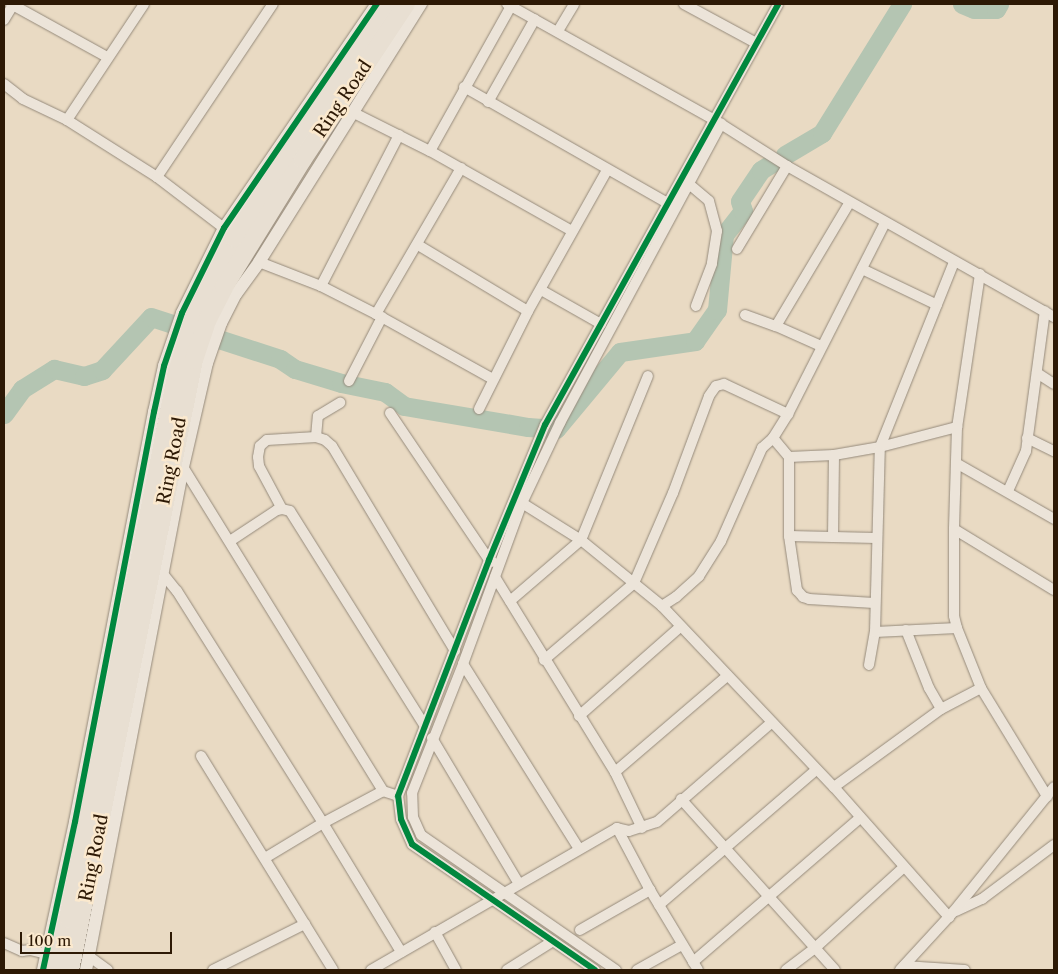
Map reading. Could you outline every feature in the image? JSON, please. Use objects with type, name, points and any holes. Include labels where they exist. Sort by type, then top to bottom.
[{"type":"highway","name":"Ring Road","points":[[55,970],[68,919],[187,358],[201,318],[234,238],[387,4]]},
{"type":"highway","name":"Ring Road","points":[[201,318],[224,287],[303,159],[406,4]]},
{"type":"highway","name":"Ring Road","points":[[70,970],[187,358]]},
{"type":"street","points":[[4,20],[12,4],[107,57]]},
{"type":"street","points":[[67,120],[107,57],[144,4]]},
{"type":"street","points":[[157,178],[273,4]]},
{"type":"street","points":[[43,970],[137,497],[201,318],[224,228],[377,4]]},
{"type":"street","points":[[201,318],[236,294],[259,262],[421,4]]},
{"type":"street","points":[[558,31],[574,4]]},
{"type":"street","points":[[684,4],[700,7],[756,43]]},
{"type":"street","points":[[616,970],[502,894],[421,835],[413,817],[412,793],[432,738],[463,664],[522,504],[560,423],[689,184],[717,121],[778,4]]},
{"type":"street","points":[[430,151],[509,5],[717,121],[787,166],[954,262],[980,274],[1050,314],[1037,373],[1028,438],[1019,469],[1008,491]]},
{"type":"street","points":[[488,102],[535,19]]},
{"type":"street","points":[[4,84],[23,99],[67,120],[157,178],[224,228]]},
{"type":"street","points":[[464,87],[667,203]]},
{"type":"street","points":[[352,112],[430,151],[572,231]]},
{"type":"street","points":[[595,970],[412,844],[401,818],[398,796],[489,560],[545,425],[667,203],[717,121]]},
{"type":"street","points":[[321,286],[399,135]]},
{"type":"street","points":[[737,249],[787,166]]},
{"type":"street","points":[[349,381],[379,315],[461,168]]},
{"type":"street","points":[[479,409],[528,311],[607,170]]},
{"type":"street","points":[[689,184],[710,201],[717,231],[712,264],[696,306]]},
{"type":"street","points":[[776,326],[850,202]]},
{"type":"street","points":[[662,606],[676,597],[699,576],[720,542],[762,448],[773,438],[788,414],[885,222]]},
{"type":"street","points":[[418,245],[528,311]]},
{"type":"street","points":[[259,262],[321,286],[379,315],[493,379]]},
{"type":"street","points":[[869,665],[875,632],[874,603],[880,447],[954,262]]},
{"type":"street","points":[[862,269],[937,304]]},
{"type":"street","points":[[902,968],[952,914],[1052,792],[981,688],[957,628],[953,603],[957,427],[980,274]]},
{"type":"street","points":[[541,290],[601,324]]},
{"type":"street","points":[[745,315],[776,326],[821,346]]},
{"type":"street","points":[[86,970],[183,467],[187,358]]},
{"type":"street","points":[[1037,373],[1054,384]]},
{"type":"street","points":[[510,601],[582,540],[648,376]]},
{"type":"street","points":[[544,660],[634,582],[673,493],[709,396],[716,386],[724,384],[788,414]]},
{"type":"street","points":[[316,437],[318,416],[340,403]]},
{"type":"street","points":[[390,413],[489,560],[500,565]]},
{"type":"street","points":[[789,457],[834,455],[880,447],[957,427]]},
{"type":"street","points":[[282,509],[259,466],[260,446],[267,440],[316,437],[332,446],[455,652]]},
{"type":"street","points":[[773,438],[789,457],[789,536],[797,590],[803,596],[874,603]]},
{"type":"street","points":[[1028,438],[1054,451]]},
{"type":"street","points":[[833,537],[834,455]]},
{"type":"street","points":[[956,464],[1008,491],[1054,519]]},
{"type":"street","points":[[183,467],[383,791],[398,796]]},
{"type":"street","points":[[522,504],[582,540],[662,606],[771,723],[834,787],[903,868],[952,914]]},
{"type":"street","points":[[230,541],[282,509],[290,511],[424,725]]},
{"type":"street","points":[[954,529],[1054,590]]},
{"type":"street","points":[[789,536],[876,538]]},
{"type":"street","points":[[163,574],[177,591],[323,823],[401,952]]},
{"type":"street","points":[[495,577],[544,660],[615,772],[642,828]]},
{"type":"street","points":[[579,716],[680,627]]},
{"type":"street","points":[[875,632],[957,628]]},
{"type":"street","points":[[906,630],[929,688],[941,709]]},
{"type":"street","points":[[463,664],[579,849]]},
{"type":"street","points":[[615,772],[728,676]]},
{"type":"street","points":[[834,787],[941,709],[981,688]]},
{"type":"street","points":[[371,970],[617,828],[629,831],[657,822],[771,723]]},
{"type":"street","points":[[432,738],[520,884]]},
{"type":"street","points":[[201,756],[332,970]]},
{"type":"street","points":[[659,905],[816,770]]},
{"type":"street","points":[[265,858],[323,823],[383,791]]},
{"type":"street","points":[[682,799],[835,970]]},
{"type":"street","points":[[617,828],[650,890],[696,966],[770,897],[860,818]]},
{"type":"street","points":[[952,914],[982,899],[1054,845]]},
{"type":"street","points":[[786,970],[816,948],[903,868]]},
{"type":"street","points":[[580,930],[650,890]]},
{"type":"street","points":[[213,970],[305,924]]},
{"type":"street","points":[[435,932],[456,970]]},
{"type":"street","points":[[507,970],[552,941]]},
{"type":"street","points":[[4,944],[22,951],[30,950],[47,954]]},
{"type":"street","points":[[637,970],[682,945]]},
{"type":"street","points":[[90,957],[108,970]]},
{"type":"street","points":[[902,968],[965,970]]},
{"type":"waterway","points":[[785,155],[822,133],[902,4]]},
{"type":"waterway","points":[[962,4],[974,9],[996,9],[999,4]]},
{"type":"waterway","points":[[4,414],[22,389],[54,369],[84,376],[102,370],[151,317],[280,359],[295,369],[341,383],[385,392],[404,406],[528,427],[556,429],[620,352],[695,341],[717,310],[724,235],[743,211],[740,201],[761,170],[772,163]]},
{"type":"cycle path","points":[[43,970],[75,822],[154,412],[164,366],[182,313],[224,228],[377,4]]},
{"type":"cycle path","points":[[595,970],[412,844],[401,819],[398,796],[489,560],[545,425],[778,4]]}]
